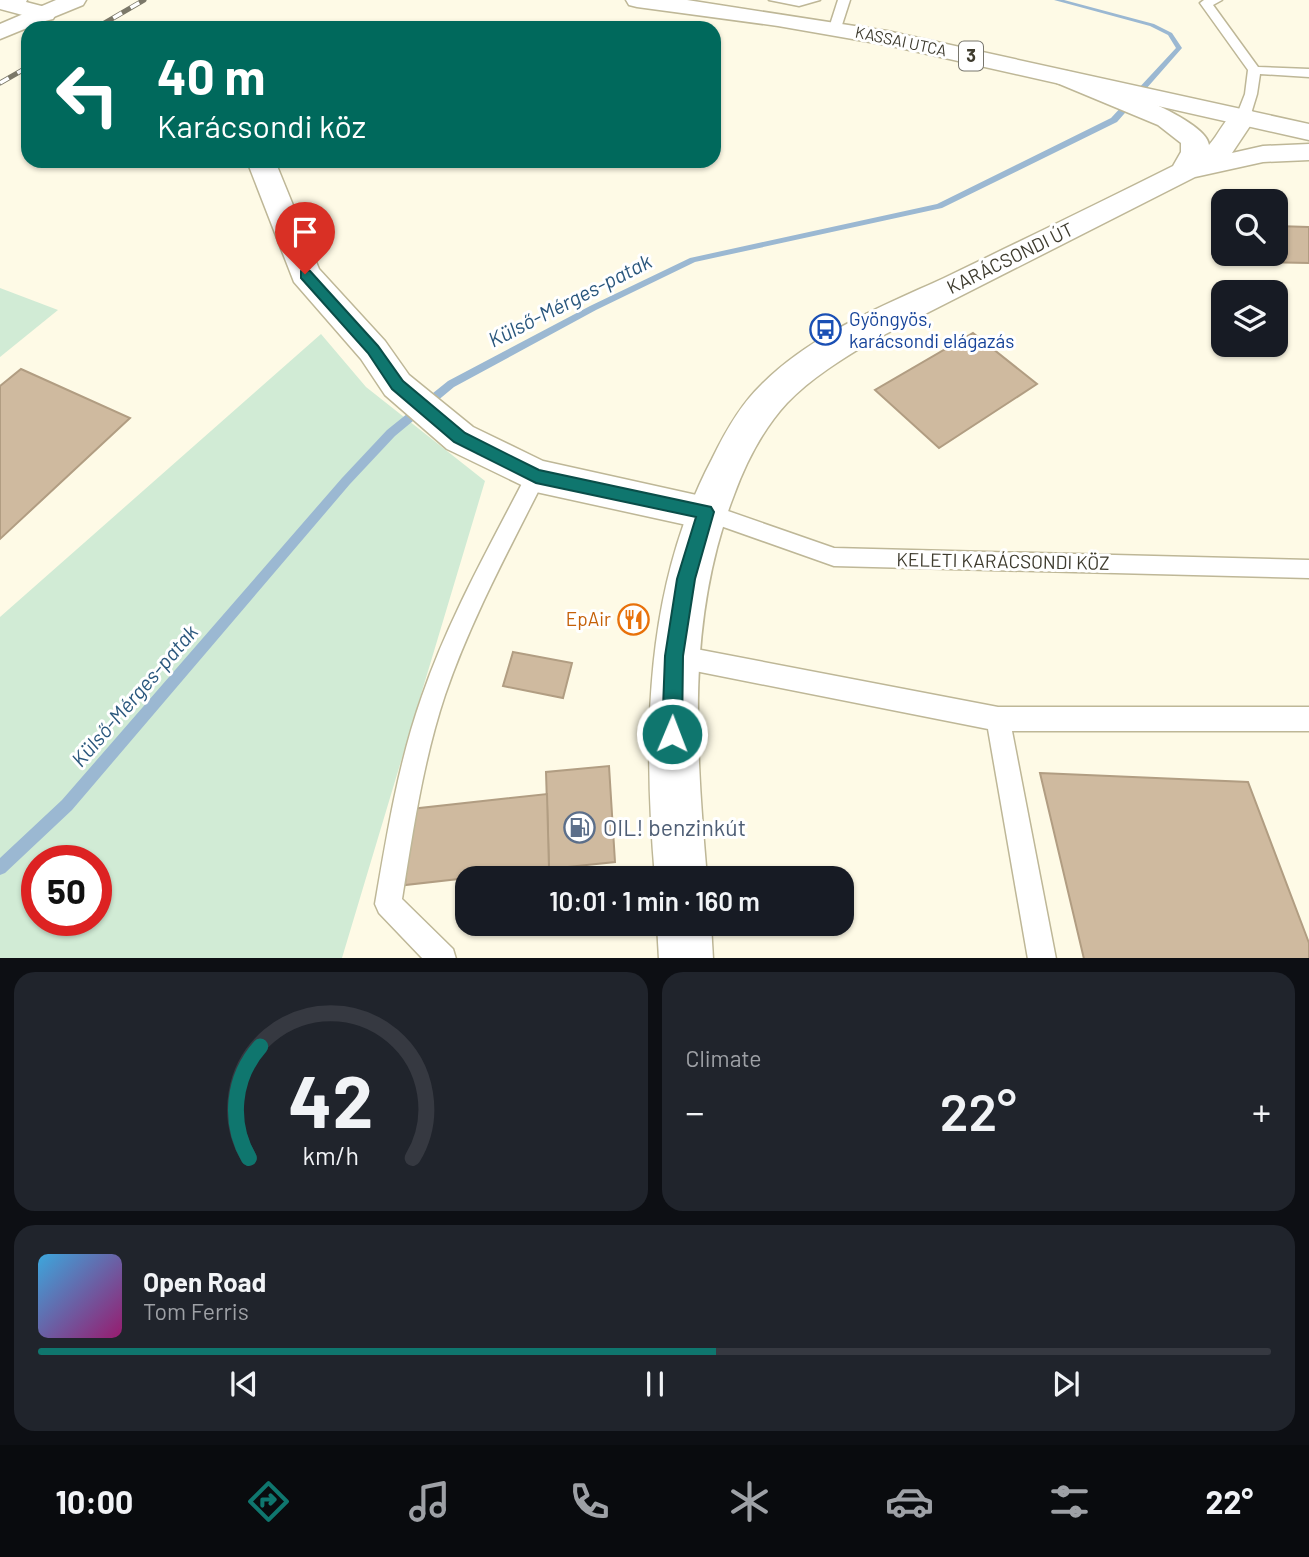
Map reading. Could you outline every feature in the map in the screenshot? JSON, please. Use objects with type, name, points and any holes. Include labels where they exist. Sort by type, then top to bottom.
[{"type":"main road","points":[[16,0],[8,4],[45,14]]},
{"type":"main road","points":[[28,21],[75,0]]},
{"type":"main road","name":"KASSAI UTCA","points":[[637,0],[835,28],[1055,74],[1162,106]]},
{"type":"main road","points":[[0,32],[21,24]]},
{"type":"main road","points":[[1162,106],[1244,117],[1309,132]]},
{"type":"main road","points":[[1162,106],[1195,140],[1195,152],[1184,172]]},
{"type":"main road","name":"KARÁCSONDI ÚT","points":[[680,866],[672,734],[674,656],[686,579],[705,512],[734,450],[754,419],[775,393],[809,365],[886,319],[1184,172],[1220,150],[1244,117]]},
{"type":"main road","points":[[1184,172],[1263,154],[1309,152]]},
{"type":"main road","points":[[264,168],[305,274],[373,350],[397,385],[460,438],[536,476],[705,512]]},
{"type":"main road","points":[[685,936],[686,958]]},
{"type":"lane","points":[[775,0],[799,3],[814,0]]},
{"type":"lane","points":[[835,28],[844,0]]},
{"type":"lane","points":[[1192,0],[1211,2],[1254,70],[1244,117]]},
{"type":"lane","points":[[1254,70],[1309,73]]},
{"type":"lane","points":[[443,958],[388,904],[406,795],[433,697],[461,622],[536,476]]},
{"type":"lane","name":"KELETI KARÁCSONDI KÖZ","points":[[705,512],[834,557],[1309,569]]},
{"type":"lane","points":[[674,656],[998,719],[1309,719]]},
{"type":"lane","points":[[998,719],[1042,958]]},
{"type":"green space","points":[[0,288],[58,310],[0,357]]},
{"type":"green space","points":[[321,334],[366,387],[485,481],[342,958],[0,958],[0,617]]},
{"type":"building","points":[[1288,226],[1309,227],[1309,263],[1288,263]]},
{"type":"building","points":[[973,333],[1037,384],[939,448],[875,390]]},
{"type":"building","points":[[21,369],[130,418],[0,539],[0,386]]},
{"type":"building","points":[[513,652],[572,663],[563,698],[503,686]]},
{"type":"building","name":"OIL! benzinkút","points":[[609,766],[615,862],[549,866],[546,772]]},
{"type":"building","points":[[1040,773],[1248,782],[1309,943],[1309,958],[1084,958]]},
{"type":"building","points":[[547,794],[549,866],[455,866],[455,879],[405,885],[411,809]]},
{"type":"waterway","name":"Külső-Mérges-patak","points":[[0,868],[67,805],[346,481],[391,433],[451,384],[593,308],[693,260],[939,206],[1114,120],[1179,48],[1170,34],[1152,25],[1057,0]]},
{"type":"railway","points":[[108,21],[144,0]]},
{"type":"railway","points":[[0,83],[21,71]]},
{"type":"place","name":"Gyöngyös, karácsondi elágazás","points":[[826,330]]},
{"type":"place","name":"EpAir","points":[[634,619]]},
{"type":"place","name":"OIL! benzinkút","points":[[580,828]]},
{"type":"route","points":[[305,274],[373,350],[397,385],[460,438],[536,476],[705,512],[686,579],[674,656],[672,734]]}]
